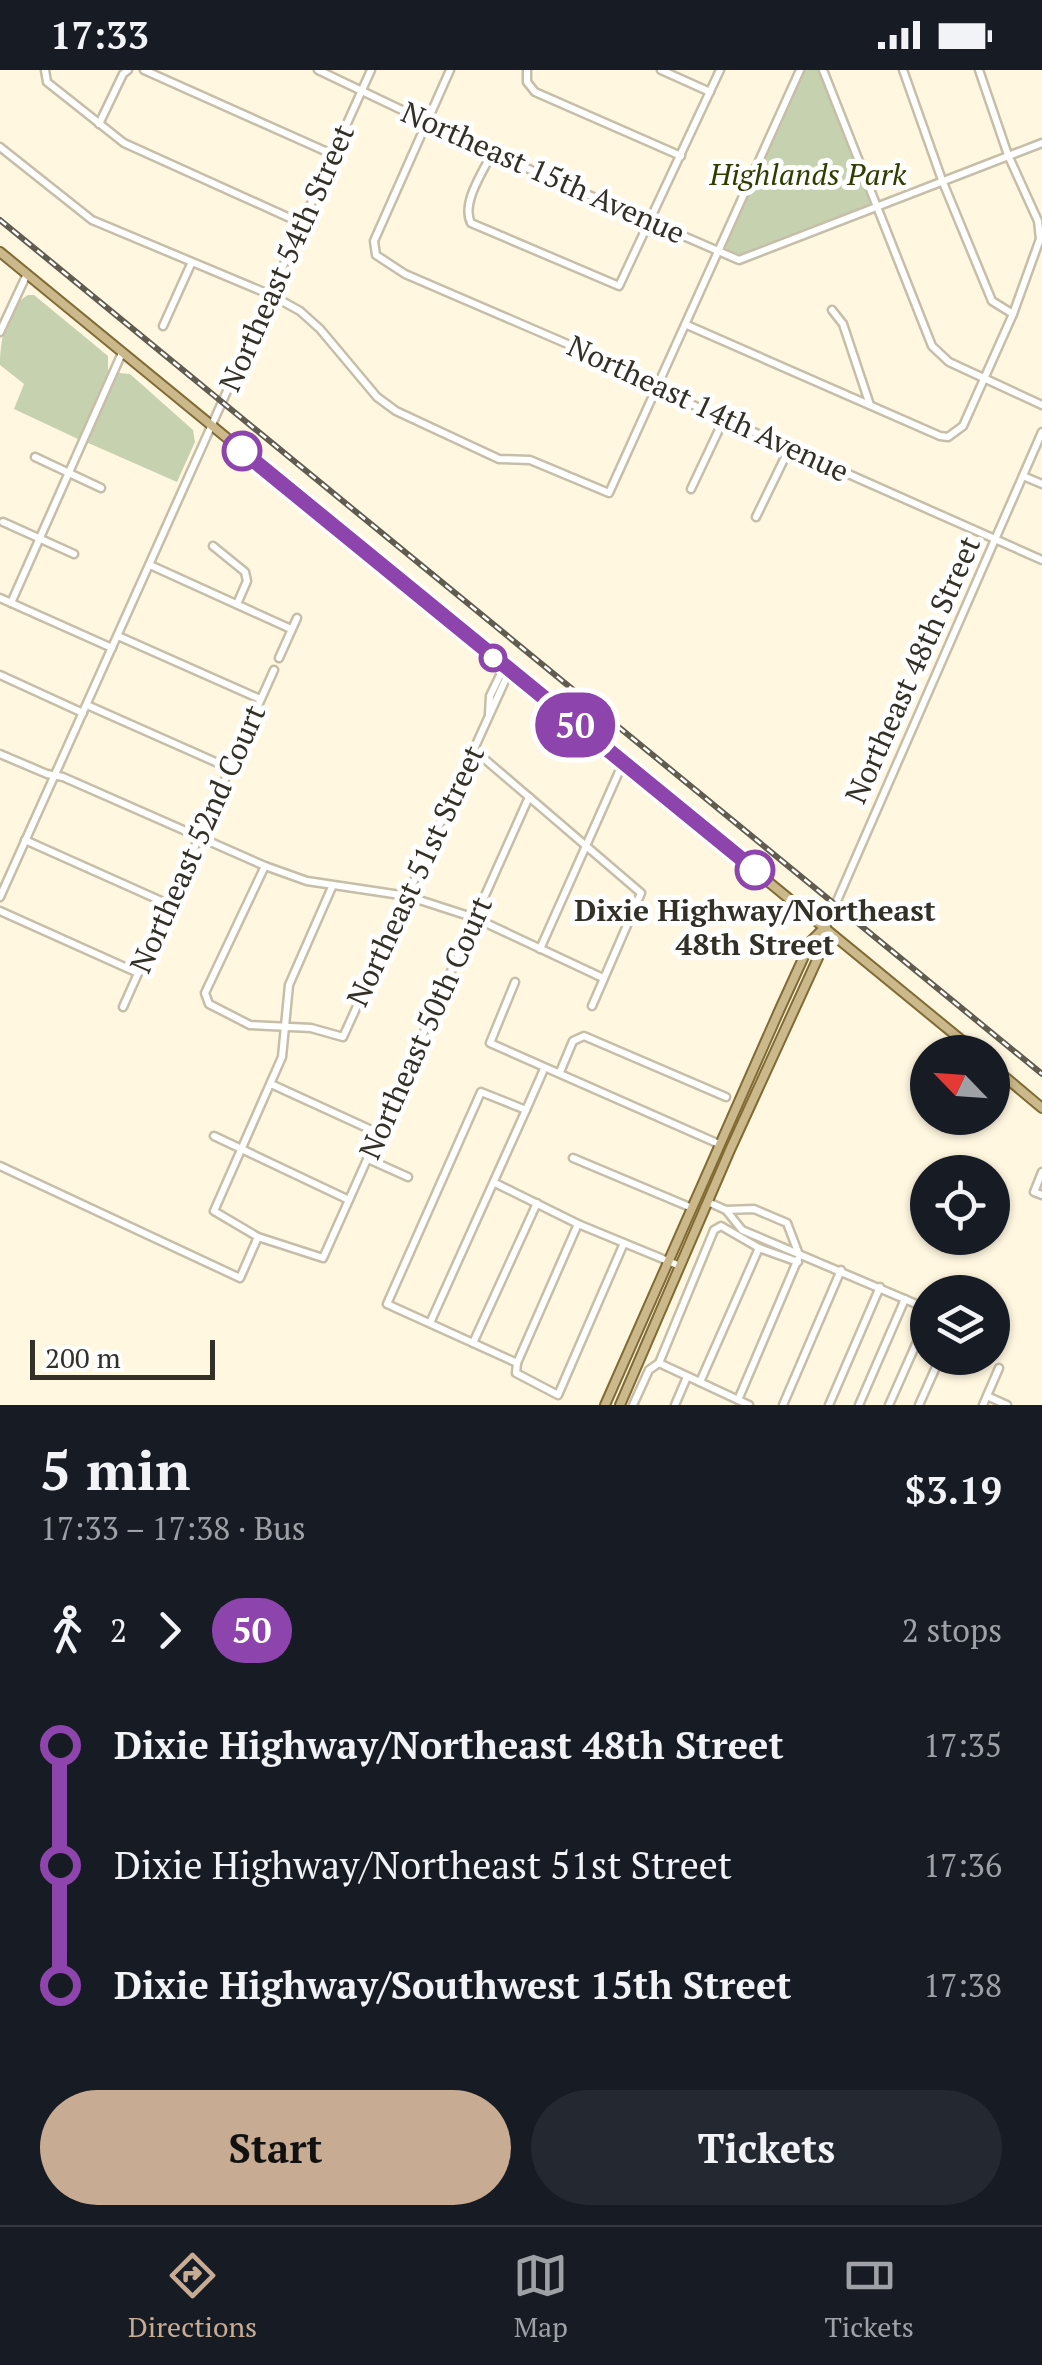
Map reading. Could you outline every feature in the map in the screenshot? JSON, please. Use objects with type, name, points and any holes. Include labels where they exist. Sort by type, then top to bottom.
[{"type":"main road","points":[[0,252],[956,1035]]},
{"type":"main road","name":"Northeast 48th Street","points":[[606,1405],[811,941],[826,926]]},
{"type":"main road","name":"Northeast 48th Street","points":[[620,1405],[822,949],[826,926]]},
{"type":"main road","points":[[1010,1081],[1042,1108]]},
{"type":"main road","points":[[708,1202],[704,1190],[726,1129]]},
{"type":"street","points":[[99,124],[128,70]]},
{"type":"street","points":[[144,70],[334,155]]},
{"type":"street","name":"Northeast 15th Avenue","points":[[318,70],[428,124],[719,250]]},
{"type":"street","name":"Northeast 54th Street","points":[[0,897],[366,91],[372,70]]},
{"type":"street","points":[[428,124],[450,70]]},
{"type":"street","points":[[527,70],[527,82],[535,92],[681,156]]},
{"type":"street","points":[[660,70],[710,92]]},
{"type":"street","points":[[492,152],[469,204],[467,215],[472,224],[618,286],[720,70]]},
{"type":"street","points":[[0,147],[92,220],[271,295],[310,318],[368,388],[396,411],[498,459],[530,460],[608,494],[800,70]]},
{"type":"street","points":[[823,70],[932,346],[949,362],[1042,405]]},
{"type":"street","points":[[904,70],[942,180],[992,302],[1013,314]]},
{"type":"street","points":[[687,325],[948,438],[963,426],[1013,314],[1040,238],[1038,220],[1008,154],[979,70]]},
{"type":"street","points":[[44,73],[47,82],[124,143],[303,224]]},
{"type":"street","name":"Northeast 14th Avenue","points":[[428,124],[374,241],[376,255],[405,274],[650,380],[657,390],[1042,560]]},
{"type":"street","points":[[719,250],[739,260],[1042,142]]},
{"type":"street","points":[[163,326],[191,264]]},
{"type":"street","points":[[0,332],[27,274]]},
{"type":"street","points":[[832,310],[843,324],[871,406]]},
{"type":"street","points":[[11,603],[122,353]]},
{"type":"street","points":[[691,489],[724,419]]},
{"type":"street","name":"Northeast 48th Street","points":[[826,926],[1042,432]]},
{"type":"street","points":[[756,517],[789,449]]},
{"type":"street","points":[[36,458],[100,488]]},
{"type":"street","points":[[1023,476],[1042,484]]},
{"type":"street","points":[[3,522],[74,554]]},
{"type":"street","points":[[213,546],[246,572],[237,604]]},
{"type":"street","points":[[150,565],[292,628]]},
{"type":"street","points":[[0,598],[112,648]]},
{"type":"street","points":[[279,658],[297,618]]},
{"type":"street","points":[[118,636],[260,700]]},
{"type":"street","name":"Northeast 51st Street","points":[[285,1027],[310,1028],[343,1037],[490,715],[490,696],[507,669]]},
{"type":"street","name":"Northeast 52nd Court","points":[[123,1007],[274,670]]},
{"type":"street","points":[[0,675],[229,768]]},
{"type":"street","points":[[474,750],[641,893],[592,1006]]},
{"type":"street","points":[[0,754],[55,774],[264,866],[332,887],[407,896],[475,918],[603,978]]},
{"type":"street","points":[[540,949],[622,765]]},
{"type":"street","name":"Northeast 50th Court","points":[[258,1237],[322,1258],[529,797]]},
{"type":"street","points":[[25,840],[168,904]]},
{"type":"street","points":[[264,866],[206,993],[208,1004],[250,1025],[285,1027]]},
{"type":"street","points":[[0,1166],[240,1278],[258,1237],[214,1211],[282,1057],[289,985],[332,887]]},
{"type":"street","points":[[0,911],[138,974]]},
{"type":"street","points":[[515,982],[490,1043],[719,1144]]},
{"type":"street","points":[[560,1072],[573,1041],[584,1036],[726,1097]]},
{"type":"street","points":[[430,1323],[544,1069]]},
{"type":"street","points":[[271,1084],[378,1133]]},
{"type":"street","points":[[517,1363],[387,1304],[481,1092],[526,1110]]},
{"type":"street","points":[[214,1136],[348,1200]]},
{"type":"street","points":[[368,1158],[408,1177]]},
{"type":"street","points":[[573,1158],[692,1208]]},
{"type":"street","points":[[1042,1172],[1034,1192],[1042,1196]]},
{"type":"street","points":[[495,1183],[578,1224],[680,1266]]},
{"type":"street","points":[[708,1202],[726,1210],[754,1209],[787,1223],[798,1257],[738,1400]]},
{"type":"street","points":[[474,1343],[536,1203]]},
{"type":"street","points":[[726,1210],[742,1230],[798,1257]]},
{"type":"street","points":[[578,1224],[517,1363],[516,1373],[522,1378],[558,1394],[624,1243]]},
{"type":"street","points":[[633,1405],[649,1370],[658,1363],[714,1230],[721,1226],[759,1248],[841,1270],[910,1301]]},
{"type":"street","points":[[700,1382],[759,1248]]},
{"type":"street","points":[[783,1405],[841,1270]]},
{"type":"street","points":[[829,1405],[880,1287]]},
{"type":"street","points":[[859,1405],[905,1299]]},
{"type":"street","points":[[889,1405],[910,1358]]},
{"type":"street","points":[[658,1363],[749,1405]]},
{"type":"street","points":[[919,1405],[932,1375]]},
{"type":"street","points":[[983,1405],[996,1375]]},
{"type":"street","points":[[675,1405],[688,1376]]},
{"type":"street","points":[[723,1405],[727,1395]]},
{"type":"street","points":[[987,1396],[1007,1405]]},
{"type":"green space","name":"Highlands Park","points":[[800,70],[822,70],[871,199],[869,206],[743,255],[727,251],[725,243]]},
{"type":"green space","points":[[28,295],[34,295],[108,356],[108,376],[80,440],[14,409],[24,384],[0,365],[1,346],[9,316]]},
{"type":"green space","points":[[119,373],[130,374],[193,430],[195,442],[177,482],[86,442]]},
{"type":"railway","points":[[0,220],[1042,1074]]},
{"type":"bus line","name":"50","points":[[242,451],[755,870]]},
{"type":"place","name":"Dixie Highway/Northeast 48th Street","points":[[755,870]]}]
